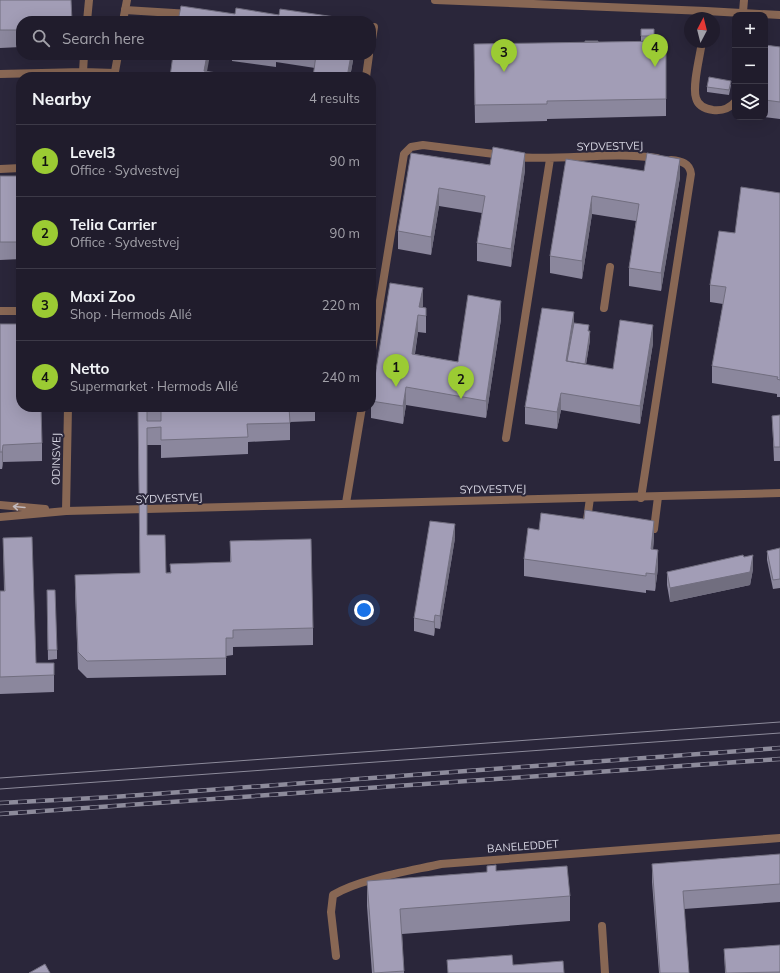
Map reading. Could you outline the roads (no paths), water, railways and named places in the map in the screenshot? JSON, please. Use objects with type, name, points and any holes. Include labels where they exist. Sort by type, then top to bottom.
[{"type":"street","points":[[87,16],[89,0]]},
{"type":"street","points":[[124,16],[127,0]]},
{"type":"street","points":[[435,0],[532,2],[684,12]]},
{"type":"street","points":[[744,0],[748,12]]},
{"type":"street","points":[[125,10],[196,15]]},
{"type":"street","points":[[720,14],[732,13]]},
{"type":"street","points":[[768,15],[780,16]]},
{"type":"street","points":[[701,48],[695,91],[698,102],[703,107],[716,110],[730,108],[732,106]]},
{"type":"street","points":[[83,72],[84,60]]},
{"type":"street","points":[[115,72],[117,60]]},
{"type":"street","points":[[367,72],[368,60]]},
{"type":"street","points":[[0,74],[16,74]]},
{"type":"street","name":"SYDVESTVEJ","points":[[376,325],[404,154],[406,150],[416,145],[423,145],[515,157],[550,159],[642,156],[680,161],[688,166],[691,170],[691,174],[641,498]]},
{"type":"street","points":[[506,438],[550,159]]},
{"type":"street","points":[[0,169],[16,168]]},
{"type":"street","points":[[604,308],[610,267]]},
{"type":"street","points":[[0,311],[16,311]]},
{"type":"street","name":"ODINSVEJ","points":[[66,511],[68,412]]},
{"type":"street","points":[[346,503],[361,412]]},
{"type":"street","name":"SYDVESTVEJ","points":[[0,517],[66,511],[346,503],[641,498],[780,493]]},
{"type":"street","points":[[639,527],[654,529],[658,497]]},
{"type":"street","points":[[590,498],[587,520],[595,521]]},
{"type":"street","name":"SYDVESTVEJ","points":[[0,505],[66,511]]},
{"type":"street","name":"BANELEDDET","points":[[336,956],[331,912],[333,895],[344,889],[407,872],[440,864],[780,838]]},
{"type":"street","points":[[602,926],[605,973]]},
{"type":"tram line","points":[[0,778],[780,722]]},
{"type":"tram line","points":[[0,789],[780,733]]},
{"type":"railway","points":[[0,803],[113,797],[780,748]]},
{"type":"railway","points":[[0,814],[780,759]]},
{"type":"place","name":"Netto","points":[[655,67]]},
{"type":"place","name":"Maxi Zoo","points":[[504,72]]},
{"type":"place","name":"Level3","points":[[396,387]]},
{"type":"place","name":"Telia Carrier","points":[[461,399]]}]
